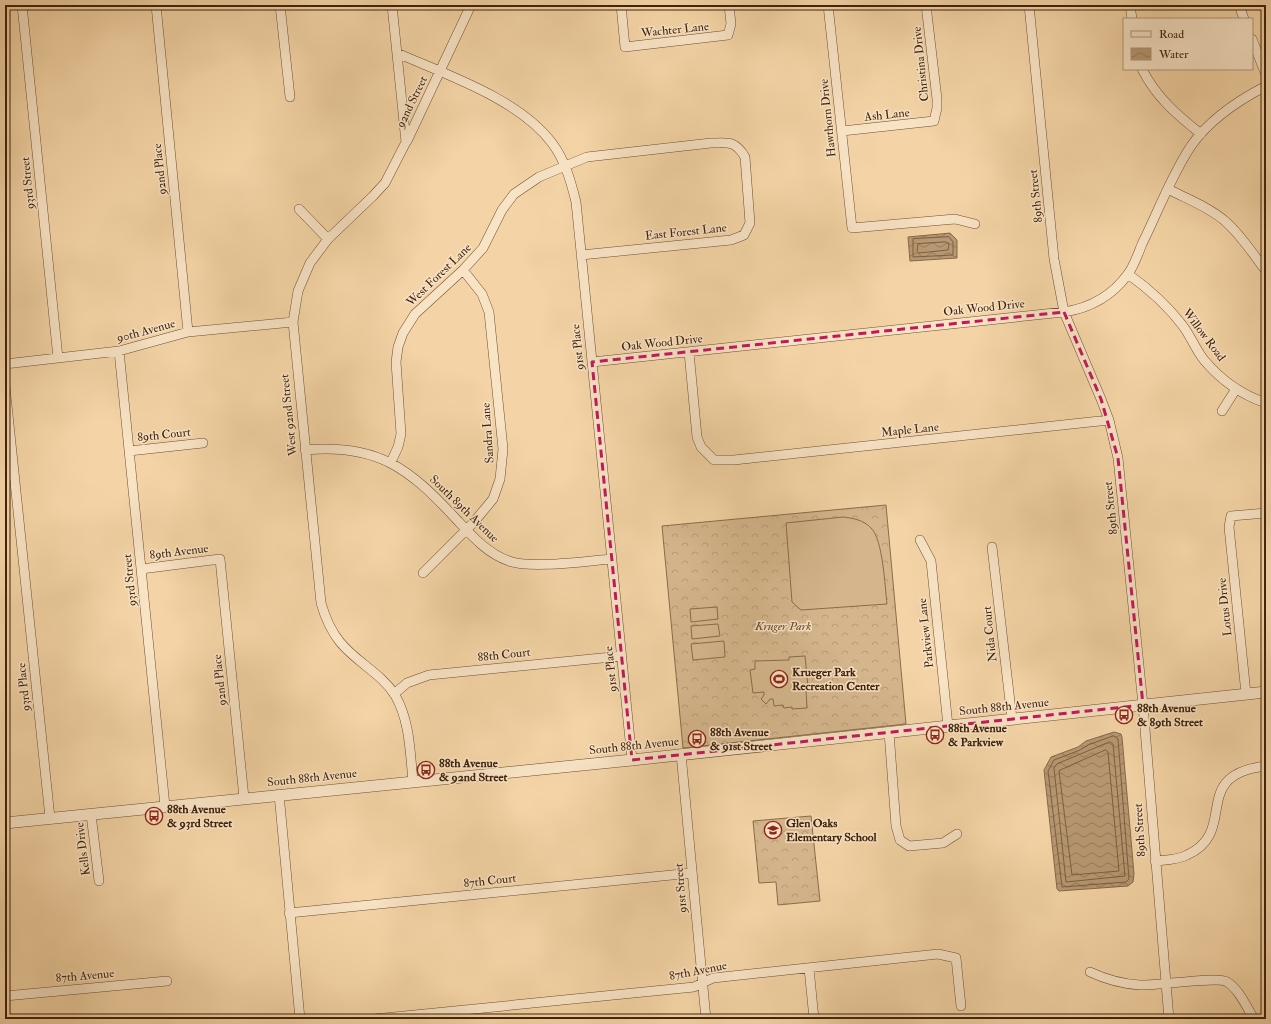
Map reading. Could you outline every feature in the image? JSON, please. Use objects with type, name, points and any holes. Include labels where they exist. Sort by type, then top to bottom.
[{"type":"street","name":"93rd Street","points":[[22,5],[58,358]]},
{"type":"street","name":"92nd Place","points":[[156,5],[188,332]]},
{"type":"street","points":[[280,5],[290,97]]},
{"type":"street","points":[[392,5],[406,142]]},
{"type":"street","points":[[397,53],[440,72],[471,5]]},
{"type":"street","name":"Wachter Lane","points":[[621,5],[625,47],[728,35],[731,24],[729,5]]},
{"type":"street","name":"Hawthorn Drive","points":[[828,5],[852,228],[955,219],[974,224]]},
{"type":"street","name":"Christina Drive","points":[[926,5],[937,100],[934,121]]},
{"type":"street","name":"89th Street","points":[[1029,5],[1054,259],[1064,312],[1109,420],[1120,476],[1143,705],[1154,862],[1169,1019]]},
{"type":"street","points":[[1130,5],[1132,18]]},
{"type":"street","points":[[1239,5],[1244,18]]},
{"type":"street","points":[[1253,42],[1266,75]]},
{"type":"street","points":[[1143,70],[1158,95],[1173,111],[1201,134]]},
{"type":"street","name":"92nd Street","points":[[406,142],[440,72]]},
{"type":"street","name":"91st Place","points":[[440,72],[511,105],[544,134],[553,144],[565,166],[576,202],[632,760]]},
{"type":"street","name":"Oak Wood Drive","points":[[592,362],[1078,310],[1100,300],[1128,274],[1180,163],[1201,134],[1233,105],[1266,86]]},
{"type":"street","name":"Ash Lane","points":[[842,131],[934,121]]},
{"type":"street","name":"West 92nd Street","points":[[406,142],[385,183],[328,239],[310,263],[300,282],[294,309],[293,322],[320,594],[324,613],[340,642],[385,683],[394,694],[406,721],[413,781]]},
{"type":"street","name":"West Forest Lane","points":[[391,462],[398,447],[401,434],[396,381],[398,347],[408,324],[415,314],[463,270],[483,248],[502,210],[514,194],[539,177],[587,157],[711,143]]},
{"type":"street","name":"East Forest Lane","points":[[581,255],[730,240],[744,236],[750,223],[745,157],[740,148],[731,143],[711,143]]},
{"type":"street","points":[[1168,190],[1200,205],[1224,220],[1234,229],[1266,271]]},
{"type":"street","points":[[299,208],[328,239]]},
{"type":"street","name":"Sandra Lane","points":[[423,573],[466,530],[493,499],[500,480],[503,459],[489,312],[482,294],[463,270]]},
{"type":"street","name":"Willow Road","points":[[1128,274],[1142,284],[1170,310],[1184,327],[1204,360],[1236,389],[1266,403]]},
{"type":"street","name":"90th Avenue","points":[[5,364],[119,351],[188,332],[293,322]]},
{"type":"street","name":"93rd Street","points":[[119,351],[165,806]]},
{"type":"street","name":"Maple Lane","points":[[689,352],[697,437],[701,447],[712,464],[734,460],[1109,420]]},
{"type":"street","name":"93rd Place","points":[[5,386],[50,818]]},
{"type":"street","points":[[1222,411],[1236,389]]},
{"type":"street","name":"89th Court","points":[[129,451],[203,443]]},
{"type":"street","name":"South 89th Avenue","points":[[305,450],[350,449],[391,462],[413,477],[435,496],[466,530],[488,550],[502,559],[518,564],[534,565],[612,559]]},
{"type":"street","name":"Lotus Drive","points":[[1246,694],[1229,527],[1231,516],[1266,513]]},
{"type":"street","name":"Parkview Lane","points":[[920,540],[931,561],[948,726]]},
{"type":"street","name":"Nida Court","points":[[992,547],[1012,719]]},
{"type":"street","name":"92nd Place","points":[[220,559],[244,798]]},
{"type":"street","name":"89th Avenue","points":[[141,569],[220,559]]},
{"type":"street","name":"88th Court","points":[[394,694],[407,683],[429,675],[622,656]]},
{"type":"street","name":"South 88th Avenue","points":[[5,823],[279,794],[632,760],[1266,692]]},
{"type":"street","points":[[888,732],[896,826],[900,840],[904,844],[914,846],[943,843],[957,834]]},
{"type":"street","name":"91st Street","points":[[681,754],[706,1019]]},
{"type":"street","points":[[1154,862],[1186,856],[1204,844],[1214,826],[1218,799],[1226,782],[1240,771],[1266,766]]},
{"type":"street","points":[[279,794],[300,1019]]},
{"type":"street","name":"Kells Drive","points":[[91,814],[99,881]]},
{"type":"street","name":"87th Court","points":[[289,913],[692,873]]},
{"type":"street","name":"87th Avenue","points":[[374,1019],[694,987],[713,978],[938,954],[956,958],[961,1006]]},
{"type":"street","points":[[810,968],[814,1019]]},
{"type":"street","points":[[1090,972],[1104,978],[1129,984],[1166,985],[1218,979],[1227,981],[1233,987],[1254,1019]]},
{"type":"street","name":"87th Avenue","points":[[5,996],[167,981]]},
{"type":"highlighted area","points":[[1064,312],[1101,399],[1118,458],[1143,705],[632,760],[592,362]]},
{"type":"green space","name":"Kruger Park","points":[[886,505],[906,724],[683,748],[662,526]]},
{"type":"green space","points":[[843,517],[865,523],[875,534],[881,553],[887,604],[801,610],[792,602],[786,523]]},
{"type":"green space","points":[[717,607],[718,619],[691,622],[690,609]]},
{"type":"green space","points":[[718,624],[720,636],[692,639],[691,626]]},
{"type":"green space","points":[[724,641],[725,657],[693,660],[691,644]]},
{"type":"green space","name":"Krueger Park Recreation Center","points":[[805,656],[808,687],[806,690],[807,708],[792,709],[792,707],[784,708],[783,705],[774,706],[773,699],[770,699],[766,704],[761,699],[764,692],[753,693],[750,670],[755,669],[755,661],[789,660],[789,657]]},
{"type":"green space","points":[[811,816],[820,901],[778,905],[776,882],[759,883],[753,821]]},
{"type":"water","points":[[950,233],[957,240],[957,258],[910,261],[908,237]]},
{"type":"water","points":[[1114,732],[1121,734],[1122,737],[1134,874],[1133,882],[1128,886],[1059,891],[1057,889],[1044,770],[1051,757],[1078,747],[1086,741]]},
{"type":"place","name":"Krueger Park Recreation Center","points":[[779,679]]},
{"type":"place","name":"88th Avenue & 89th Street","points":[[1124,715]]},
{"type":"place","name":"88th Avenue & Parkview","points":[[935,735]]},
{"type":"place","name":"88th Avenue & 91st Street","points":[[697,739]]},
{"type":"place","name":"88th Avenue & 92nd Street","points":[[426,770]]},
{"type":"place","name":"88th Avenue & 93rd Street","points":[[154,816]]},
{"type":"place","name":"Glen Oaks Elementary School","points":[[773,830]]}]
